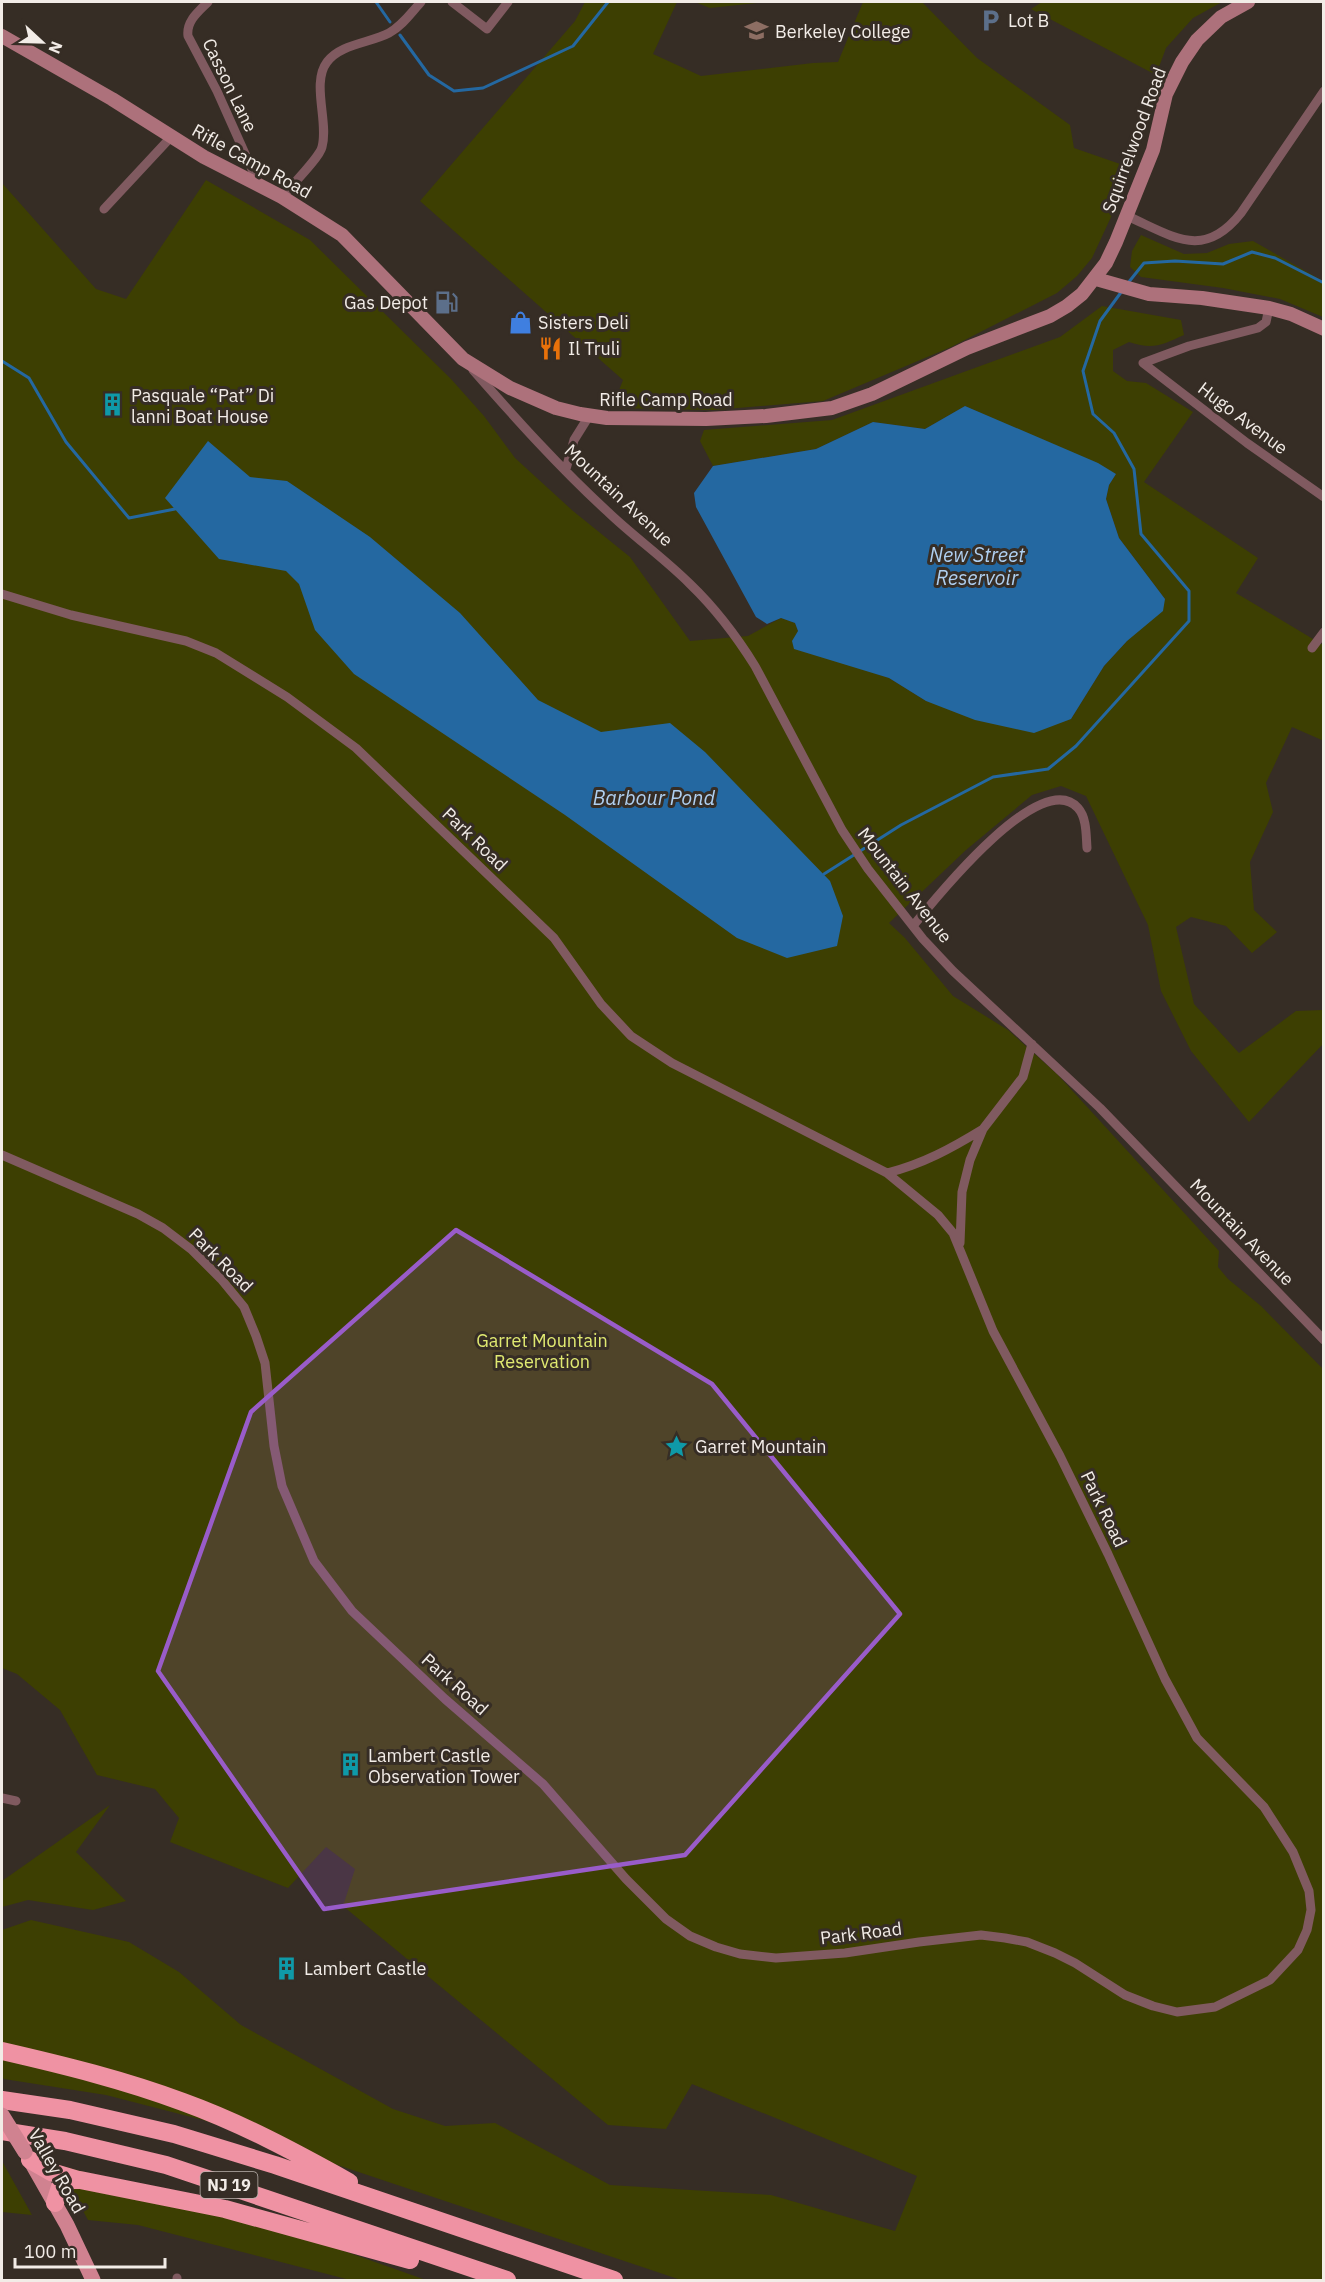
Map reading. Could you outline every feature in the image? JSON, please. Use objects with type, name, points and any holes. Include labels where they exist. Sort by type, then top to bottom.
[{"type":"highway","points":[[2,2051],[106,2077],[185,2102],[274,2141],[391,2205]]},
{"type":"highway","name":"NJ 19","points":[[2,2100],[70,2110],[141,2125],[275,2165],[614,2280]]},
{"type":"highway","name":"NJ 19","points":[[2,2131],[65,2142],[166,2165],[507,2280]]},
{"type":"highway","points":[[27,2156],[51,2172],[80,2180],[225,2208],[427,2266],[451,2261]]},
{"type":"highway","points":[[55,2203],[60,2187],[72,2180],[80,2180]]},
{"type":"main road","name":"Valley Road","points":[[2,2115],[55,2203],[93,2280]]},
{"type":"street","name":"Casson Lane","points":[[208,2],[189,22],[188,36],[217,91],[260,187]]},
{"type":"street","points":[[282,197],[317,158],[322,149],[320,75],[327,61],[342,51],[388,33],[405,21],[421,2]]},
{"type":"street","points":[[452,2],[487,29],[508,2]]},
{"type":"street","name":"Squirrelwood Road","points":[[1096,279],[1106,263],[1127,216],[1153,150],[1167,94],[1182,62],[1197,40],[1221,16],[1248,2]]},
{"type":"street","name":"Rifle Camp Road","points":[[2,36],[112,99],[204,157],[282,197],[342,235],[463,359],[510,388],[530,397],[556,408],[590,416],[706,419],[766,416],[832,408],[872,394],[967,348],[1050,316],[1067,306],[1096,279]]},
{"type":"street","points":[[1127,216],[1171,236],[1191,241],[1206,241],[1217,236],[1229,227],[1240,213],[1323,91]]},
{"type":"street","points":[[104,209],[171,137]]},
{"type":"street","points":[[1096,279],[1149,294],[1269,308],[1291,314],[1323,329]]},
{"type":"street","name":"Hugo Avenue","points":[[1269,308],[1266,322],[1258,328],[1189,346],[1143,363],[1247,443],[1323,497]]},
{"type":"street","name":"Mountain Avenue","points":[[463,359],[527,431],[608,512],[692,585],[743,646],[843,830],[868,869],[913,926],[953,971],[1100,1108],[1323,1340]]},
{"type":"street","points":[[566,470],[574,441],[590,416]]},
{"type":"street","name":"Park Road","points":[[2,594],[71,615],[186,641],[216,653],[287,697],[356,748],[554,938],[601,1004],[631,1036],[672,1063],[887,1173],[938,1215],[953,1233],[993,1331],[1060,1456],[1165,1679],[1197,1738],[1263,1807],[1283,1834],[1304,1876],[1309,1891],[1311,1910],[1298,1950],[1270,1980],[1215,2007],[1177,2012],[1125,1995],[1055,1953],[1027,1942],[1005,1938],[981,1935],[845,1953],[776,1958],[740,1954],[690,1936],[674,1925],[626,1879],[543,1784],[445,1699],[352,1611],[314,1562],[282,1486],[274,1446],[262,1354],[244,1307],[221,1279],[192,1250],[163,1228],[138,1214],[2,1155]]},
{"type":"street","points":[[1312,648],[1323,632]]},
{"type":"street","points":[[913,926],[965,865],[1004,830],[1036,806],[1060,799],[1072,803],[1083,815],[1087,848]]},
{"type":"street","name":"Park Road","points":[[960,1251],[962,1192],[970,1160],[983,1129],[1023,1077],[1032,1044]]},
{"type":"street","name":"Park Road","points":[[887,1173],[910,1167],[944,1153],[983,1129]]},
{"type":"street","points":[[2,1798],[16,1801]]},
{"type":"highlighted area","points":[[456,1230],[712,1384],[900,1614],[685,1855],[324,1909],[158,1671],[251,1412]]},
{"type":"green space","points":[[585,2],[677,2],[653,54],[701,76],[838,62],[863,2],[922,2],[977,58],[1070,125],[1074,148],[1123,165],[1132,172],[1092,258],[1077,276],[1057,293],[951,347],[823,401],[714,410],[612,408],[623,380],[420,201],[575,21]]},
{"type":"green space","points":[[695,2],[757,2],[757,3],[710,8]]},
{"type":"green space","points":[[1042,2],[1222,2],[1193,18],[1166,48],[1156,75],[1031,9]]},
{"type":"green space","name":"Garret Mountain Reservation","points":[[206,180],[310,240],[451,379],[484,416],[515,458],[573,511],[630,557],[690,641],[748,636],[781,618],[795,623],[798,631],[793,641],[889,678],[926,701],[1071,719],[1104,666],[1165,599],[1119,538],[1106,499],[1109,485],[1116,474],[965,406],[925,429],[873,422],[816,449],[713,466],[700,441],[704,430],[832,420],[1060,337],[1102,306],[1181,320],[1184,335],[1163,344],[1151,346],[1129,342],[1113,350],[1113,371],[1127,381],[1146,383],[1193,412],[1144,482],[1258,558],[1236,593],[1323,645],[1324,741],[1292,727],[1266,783],[1273,812],[1250,862],[1254,910],[1277,932],[1252,953],[1226,926],[1191,917],[1176,927],[1194,1004],[1239,1053],[1296,1011],[1323,1010],[1323,1044],[1249,1122],[1191,1051],[1161,991],[1148,925],[1086,796],[1061,786],[1032,795],[966,850],[889,923],[905,938],[953,996],[1008,1030],[1057,1074],[1219,1251],[1218,1267],[1228,1279],[1261,1306],[1323,1369],[1323,2280],[681,2280],[203,2120],[106,2095],[4,2079],[2,2076],[2,1930],[31,1920],[129,1942],[179,1972],[241,2025],[393,2109],[445,2126],[495,2123],[610,2185],[771,2195],[895,2231],[917,2176],[692,2084],[666,2129],[608,2125],[343,1906],[355,1869],[326,1847],[288,1888],[170,1842],[179,1818],[155,1789],[97,1775],[60,1710],[17,1674],[2,1668],[2,183],[96,289],[126,299]]},
{"type":"green space","points":[[1141,235],[1184,254],[1207,253],[1229,244],[1253,241],[1323,281],[1323,317],[1280,299],[1223,288],[1141,277],[1130,267],[1132,251]]},
{"type":"green space","points":[[110,1805],[76,1852],[126,1901],[93,1910],[28,1900],[2,1907],[2,1881]]},
{"type":"green space","points":[[2,2161],[32,2215],[2,2212]]},
{"type":"green space","points":[[58,2165],[236,2213],[426,2280],[350,2280],[138,2225],[88,2220]]},
{"type":"water","name":"New Street Reservoir","points":[[965,406],[1098,463],[1116,474],[1109,485],[1106,499],[1119,538],[1165,599],[1163,611],[1127,641],[1104,666],[1071,719],[1034,733],[975,720],[926,701],[889,678],[794,649],[792,641],[798,631],[795,623],[781,618],[767,624],[756,617],[696,507],[694,493],[713,466],[816,449],[873,422],[925,429]]},
{"type":"water","name":"Barbour Pond","points":[[208,441],[250,477],[287,481],[370,537],[460,613],[538,700],[601,732],[670,723],[705,752],[830,881],[843,916],[837,946],[787,958],[737,938],[565,815],[354,674],[315,630],[299,584],[286,571],[219,559],[165,498]]},
{"type":"waterway","points":[[376,2],[390,22]]},
{"type":"waterway","points":[[400,35],[429,75],[454,91],[483,88],[573,46],[608,2]]},
{"type":"waterway","points":[[1128,283],[1144,263],[1175,261],[1223,264],[1252,252],[1275,258],[1324,283]]},
{"type":"waterway","points":[[824,874],[901,825],[993,777],[1048,769],[1076,746],[1189,621],[1189,591],[1141,534],[1134,469],[1114,433],[1093,414],[1083,371],[1100,321],[1122,291]]},
{"type":"waterway","points":[[2,361],[29,378],[66,442],[129,518],[175,509]]},
{"type":"place","name":"Lot B","points":[[990,20]]},
{"type":"place","name":"Berkeley College","points":[[757,31]]},
{"type":"place","name":"Gas Depot","points":[[446,302]]},
{"type":"place","name":"Sisters Deli","points":[[520,322]]},
{"type":"place","name":"Il Truli","points":[[550,348]]},
{"type":"place","name":"Pasquale “Pat” Di lanni Boat House","points":[[113,405]]},
{"type":"place","name":"Garret Mountain","points":[[677,1446]]},
{"type":"place","name":"Lambert Castle Observation Tower","points":[[350,1765]]},
{"type":"place","name":"Lambert Castle","points":[[286,1968]]}]
